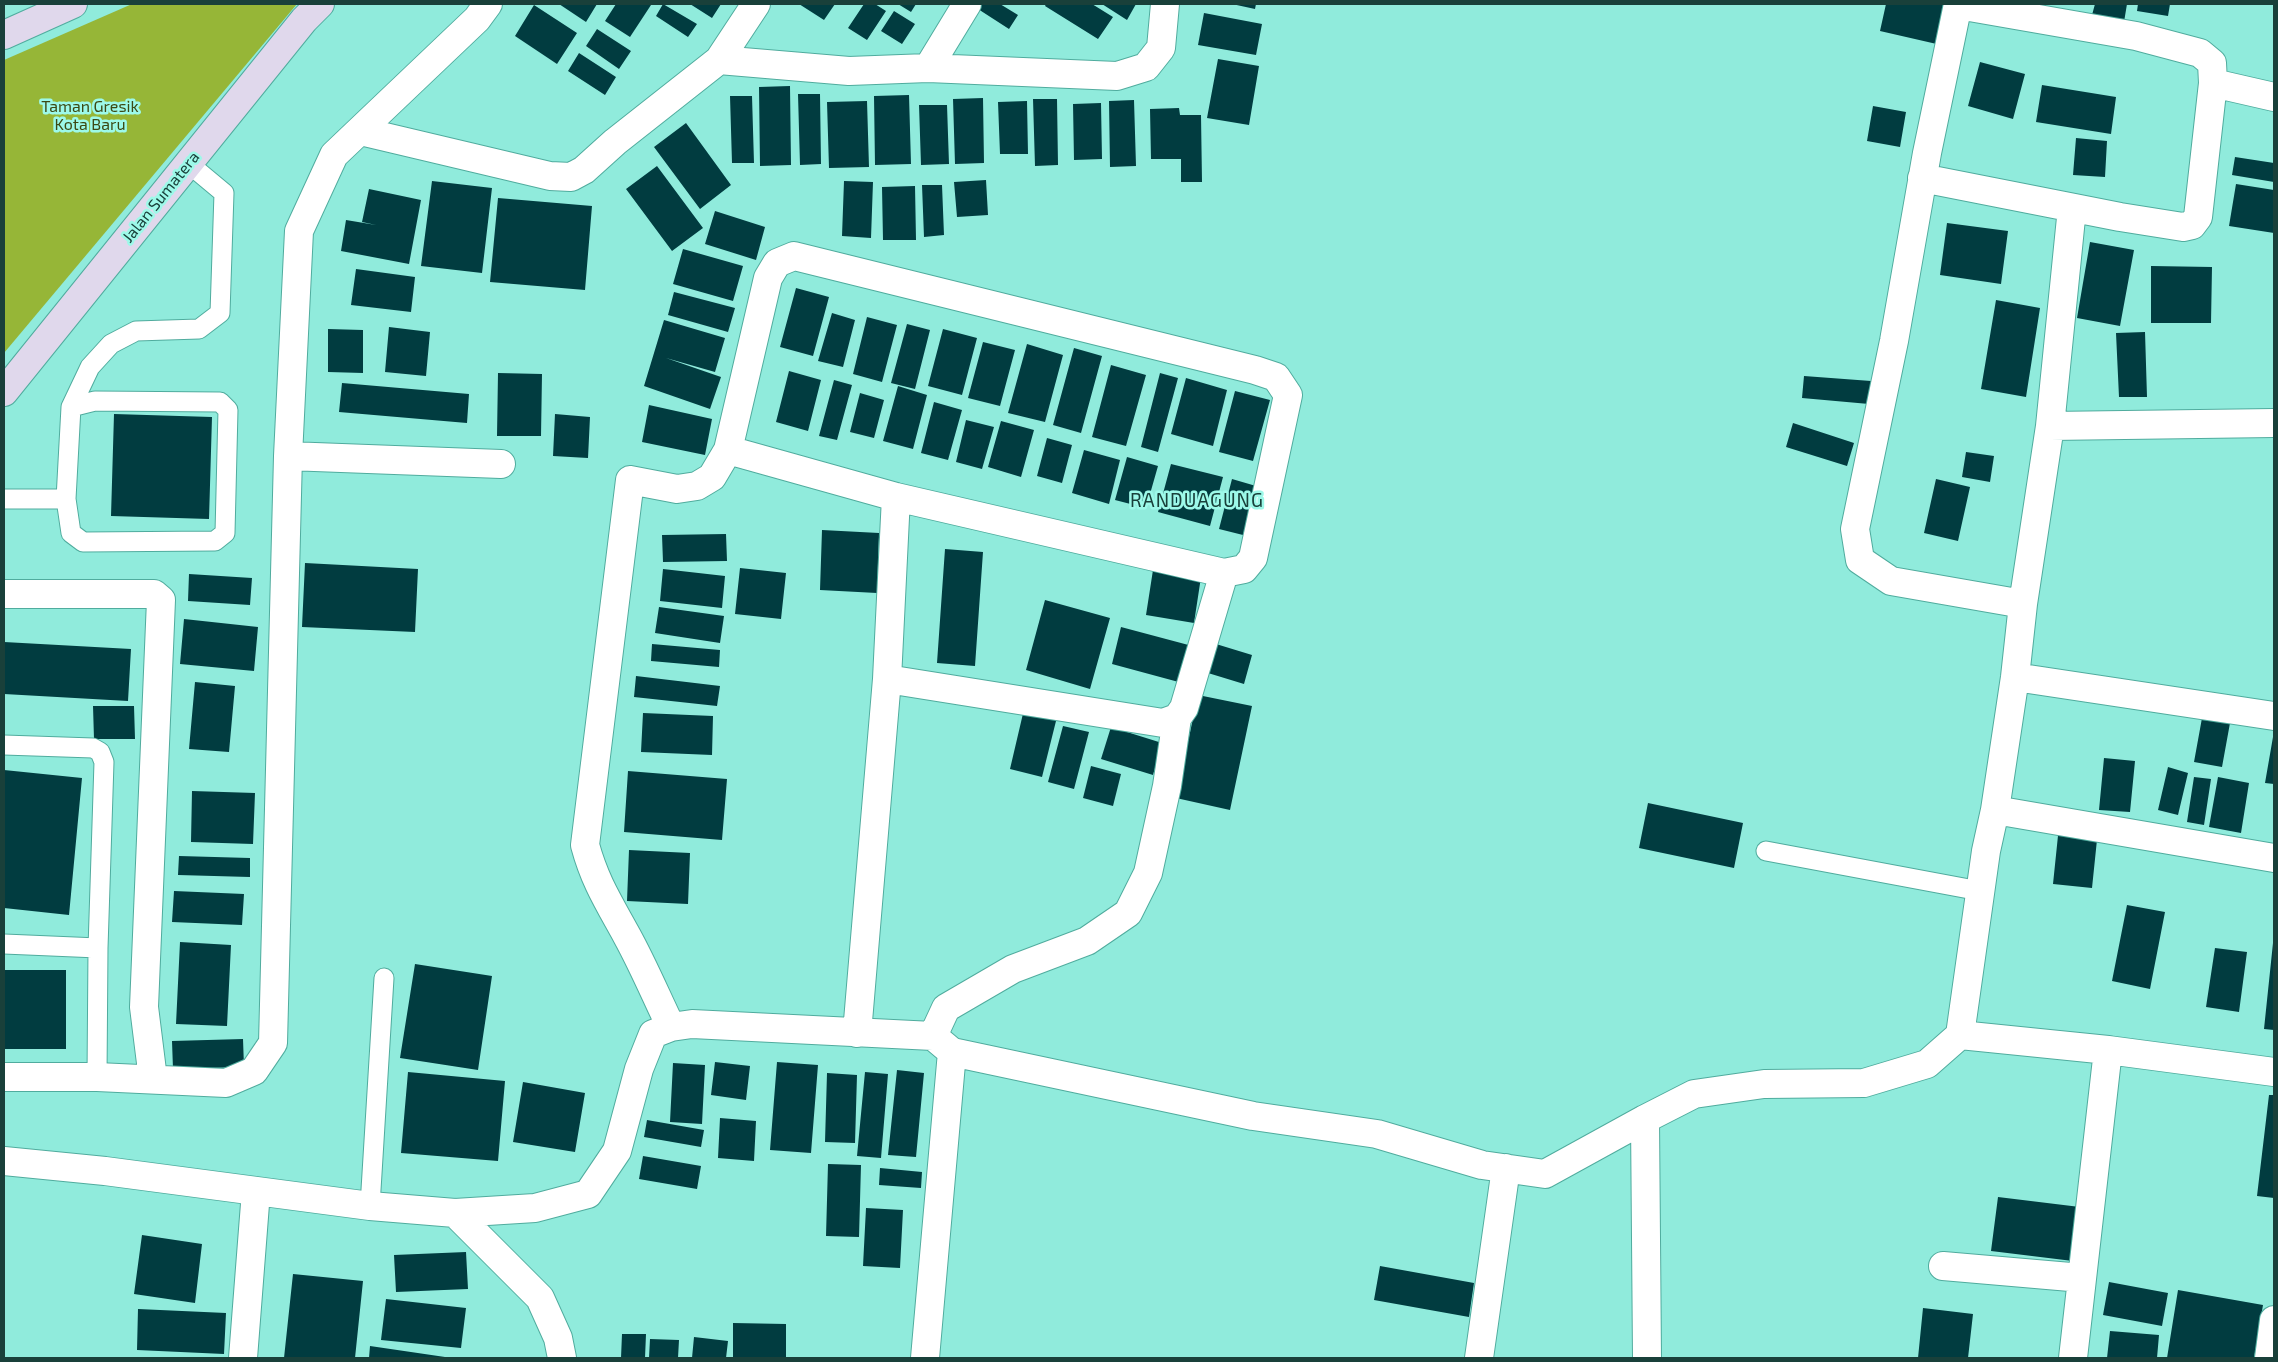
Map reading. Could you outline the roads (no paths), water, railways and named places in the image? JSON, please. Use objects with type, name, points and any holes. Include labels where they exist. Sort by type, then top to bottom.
[{"type":"main road","points":[[4,35],[73,4]]},
{"type":"main road","name":"Jalan Sumatera","points":[[4,392],[304,20],[320,4]]},
{"type":"street","points":[[4,1077],[97,1077],[226,1083],[254,1071],[273,1043],[288,456],[299,231],[334,155],[477,19],[488,4]]},
{"type":"street","points":[[360,131],[559,178],[571,177],[584,170],[614,142],[719,60],[756,4]]},
{"type":"street","points":[[928,68],[967,4]]},
{"type":"street","points":[[719,60],[849,71],[928,68],[1118,76],[1146,67],[1160,48],[1165,4]]},
{"type":"street","points":[[1922,178],[2072,208],[2183,227],[2192,225],[2198,217],[2213,83],[2212,63],[2200,53],[2136,36],[1958,4],[1922,178],[1894,340],[1856,529],[1860,560],[1891,581],[2023,604]]},
{"type":"street","points":[[2213,83],[2274,97]]},
{"type":"street","points":[[4,1161],[104,1171],[370,1206],[455,1213],[535,1208],[588,1194],[617,1151],[639,1070],[653,1034],[670,1027],[692,1024],[856,1032],[942,1044],[1253,1116],[1377,1134],[1482,1165],[1545,1174],[1694,1094],[1764,1084],[1864,1083],[1927,1064],[1960,1035],[1980,891],[1996,810],[2015,677],[2023,604],[2050,426],[2072,208]]},
{"type":"street","points":[[670,1027],[627,936],[604,898],[590,866],[585,845],[630,480],[677,489],[697,486],[712,477],[728,450],[768,278],[777,263],[794,256],[1276,376],[1288,395],[1253,558],[1244,569],[1224,572],[896,497],[728,450]]},
{"type":"street","points":[[2050,426],[2274,423]]},
{"type":"street","points":[[288,456],[501,464]]},
{"type":"street","points":[[856,1032],[887,679],[896,497]]},
{"type":"street","points":[[887,679],[1163,723],[1176,718],[1184,708],[1224,572]]},
{"type":"street","points":[[4,594],[154,594],[161,600],[144,1007],[153,1079]]},
{"type":"street","points":[[2015,677],[2274,716]]},
{"type":"street","points":[[925,1358],[942,1044],[946,1008],[1013,969],[1087,941],[1128,912],[1148,873],[1167,786],[1176,718]]},
{"type":"street","points":[[1996,810],[2274,858]]},
{"type":"street","points":[[1960,1035],[2108,1050],[2274,1072]]},
{"type":"street","points":[[2072,1358],[2108,1050]]},
{"type":"street","points":[[1645,1119],[1647,1358]]},
{"type":"street","points":[[1479,1358],[1506,1168]]},
{"type":"street","points":[[243,1358],[256,1191]]},
{"type":"street","points":[[455,1213],[540,1298],[558,1338],[562,1358]]},
{"type":"street","points":[[1943,1266],[2082,1278]]},
{"type":"street","points":[[2269,1358],[2274,1320]]},
{"type":"lane","points":[[70,408],[95,401],[220,402],[228,410],[225,533],[215,541],[83,542],[71,533],[66,498],[70,408],[90,367],[111,344],[136,331],[199,329],[220,313],[224,193],[188,163]]},
{"type":"lane","points":[[4,499],[66,498]]},
{"type":"lane","points":[[4,745],[93,748],[100,752],[104,762],[98,948],[97,1077]]},
{"type":"lane","points":[[1766,851],[1980,891]]},
{"type":"lane","points":[[4,944],[98,948]]},
{"type":"lane","points":[[370,1206],[384,978]]},
{"type":"district","name":"RANDUAGUNG","points":[[1197,501]]},
{"type":"park label","name":"Taman Gresik Kota Baru","points":[[90,116]]}]
